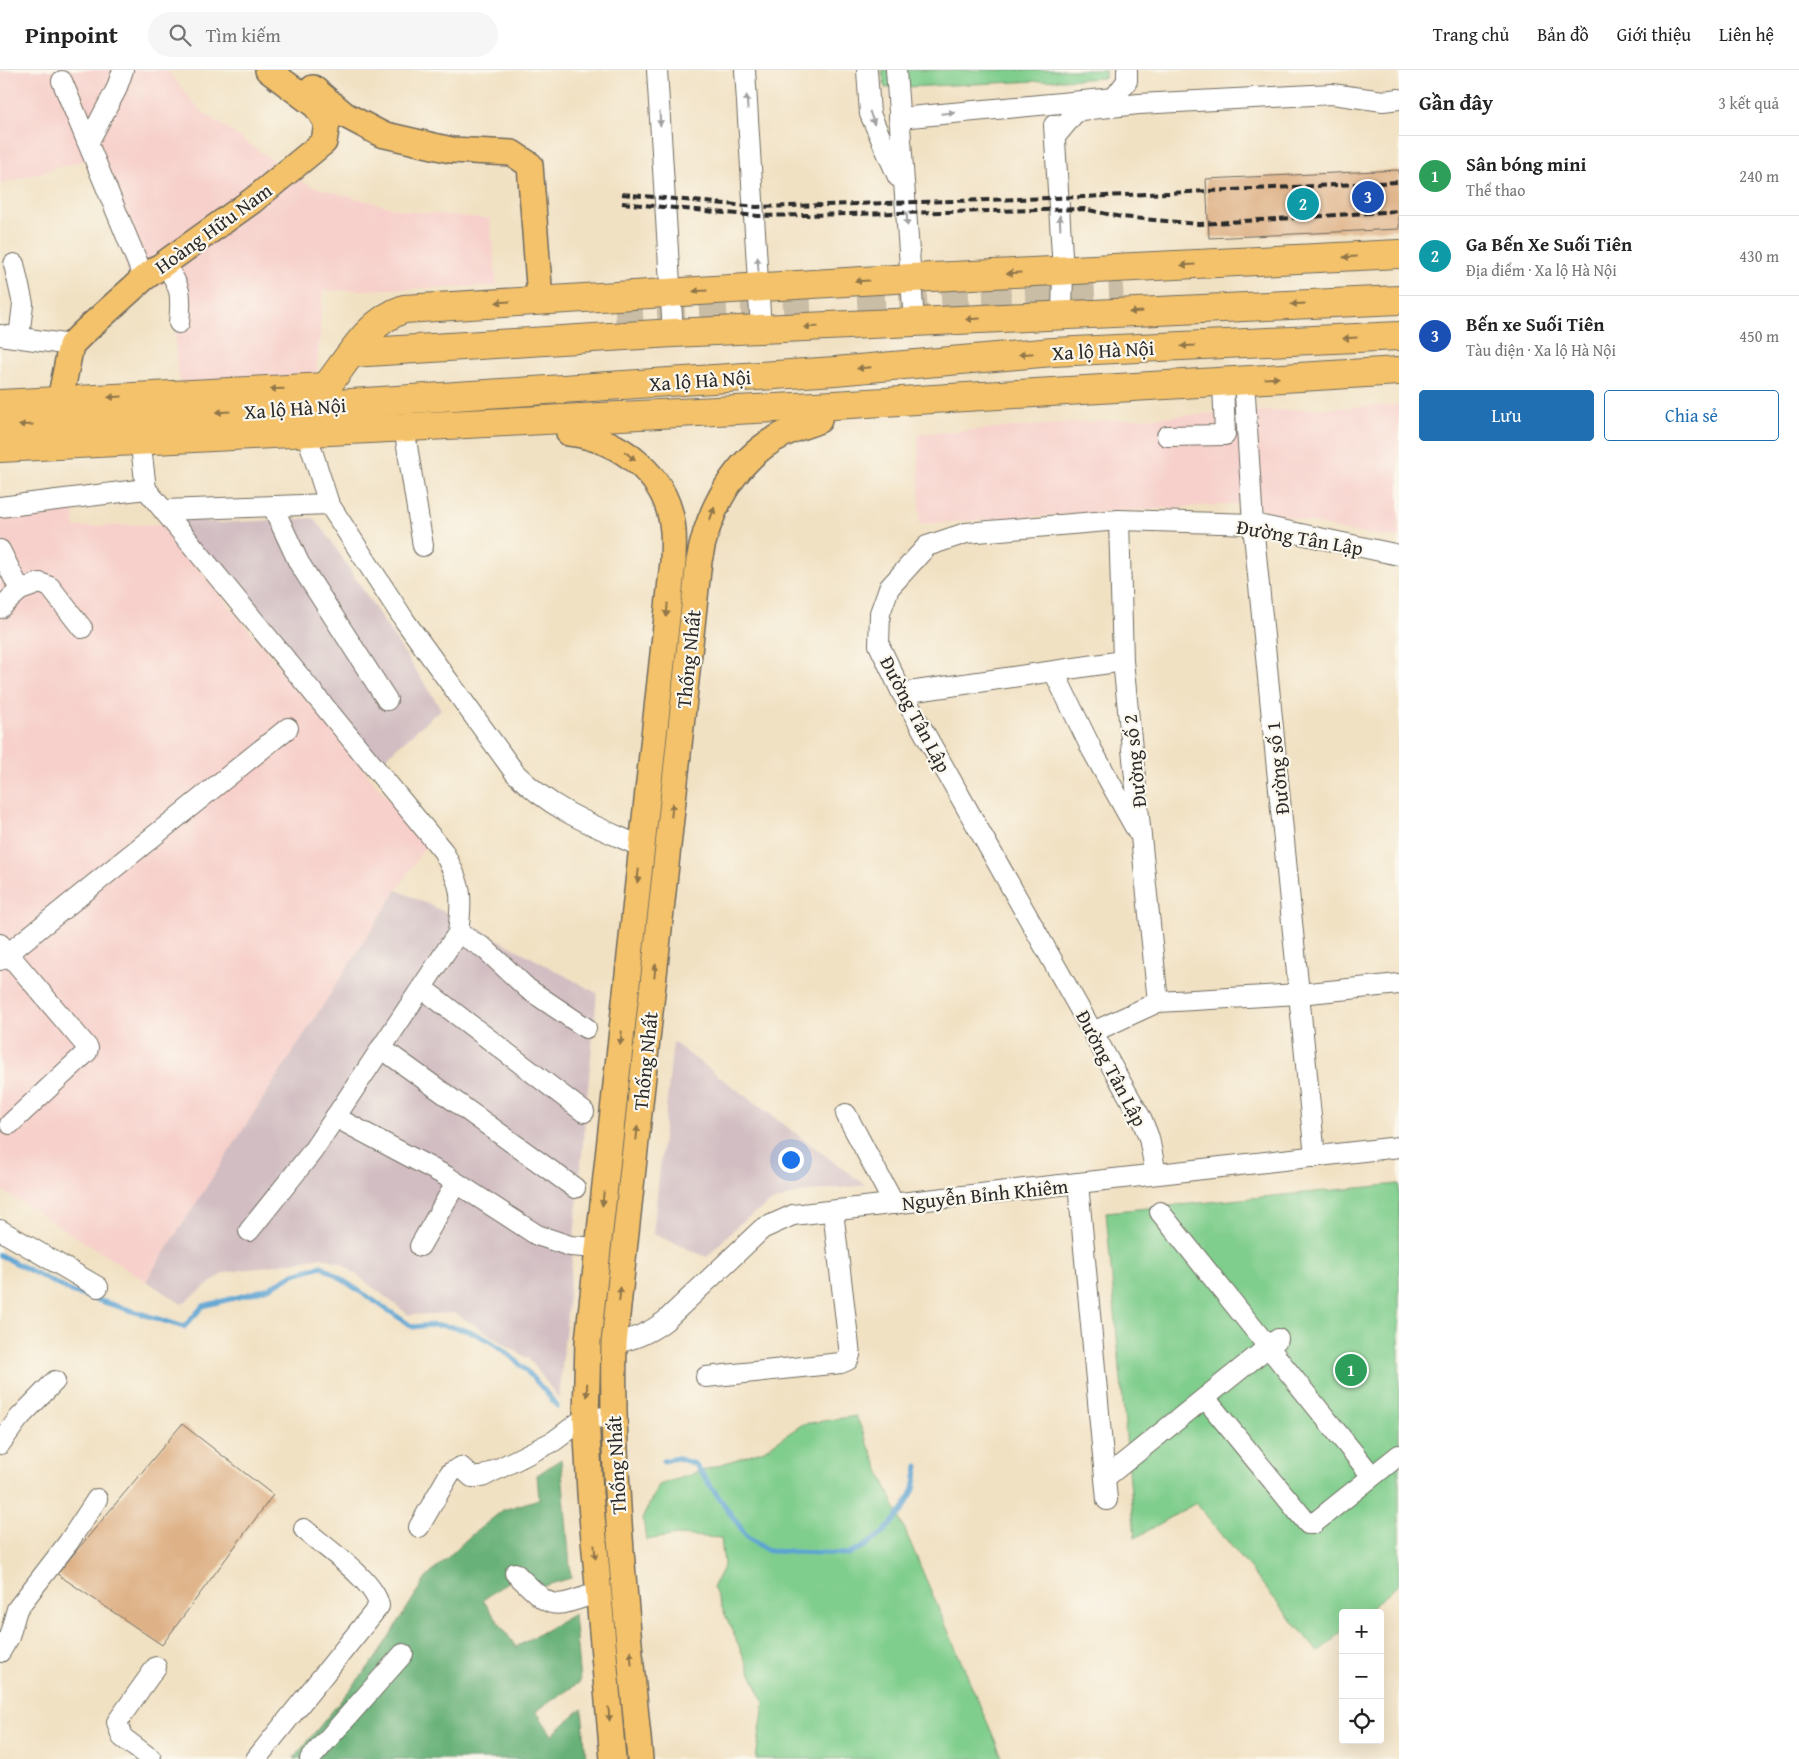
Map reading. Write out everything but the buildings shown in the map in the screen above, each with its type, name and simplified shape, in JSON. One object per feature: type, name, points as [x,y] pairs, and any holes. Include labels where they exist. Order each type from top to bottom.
[{"type":"highway","name":"Xa lộ Hà Nội","points":[[325,396],[352,353],[372,327],[387,315],[404,309],[540,299],[911,278],[1399,254]]},
{"type":"highway","points":[[1123,287],[1399,272]]},
{"type":"highway","points":[[816,302],[857,300]]},
{"type":"highway","name":"Xa lộ Hà Nội","points":[[352,353],[673,333],[1399,300]]},
{"type":"highway","points":[[372,327],[615,313]]},
{"type":"highway","name":"Xa lộ Hà Nội","points":[[0,426],[60,412],[325,396],[835,371],[1053,352],[1399,336]]},
{"type":"highway","name":"Xa lộ Hà Nội","points":[[0,463],[141,448],[1234,389],[1399,370]]},
{"type":"highway","name":"Xa lộ Hà Nội","points":[[1234,389],[1399,389]]},
{"type":"highway","name":"Xa lộ Hà Nội","points":[[405,434],[569,433],[704,418],[819,420],[996,403]]},
{"type":"highway","name":"Xa lộ Hà Nội","points":[[0,404],[60,412]]},
{"type":"highway","name":"Xa lộ Hà Nội","points":[[0,448],[141,448]]},
{"type":"main road","name":"Hoàng Hữu Nam","points":[[71,345],[144,278],[252,201],[324,142],[327,123],[316,106],[268,70]]},
{"type":"main road","points":[[289,70],[324,95],[345,115],[381,134],[451,150],[512,153],[530,165],[540,299]]},
{"type":"main road","points":[[60,412],[71,345]]},
{"type":"main road","name":"Thống Nhất","points":[[640,1759],[616,1491],[613,1418],[614,1343],[699,560],[702,541],[716,504],[738,471],[767,444],[783,434],[819,420]]},
{"type":"main road","name":"Thống Nhất","points":[[569,433],[585,435],[614,445],[627,453],[650,474],[658,487],[670,516],[673,531],[673,562],[588,1341],[586,1417],[590,1493],[613,1759]]},
{"type":"main road","points":[[673,562],[699,560]]},
{"type":"main road","points":[[588,1341],[614,1343]]},
{"type":"street","points":[[88,141],[116,90],[123,70]]},
{"type":"street","points":[[657,70],[673,333]]},
{"type":"street","points":[[745,70],[761,330]]},
{"type":"street","points":[[866,70],[870,114],[904,190]]},
{"type":"street","points":[[896,70],[914,322]]},
{"type":"street","points":[[1067,105],[1114,98],[1127,82],[1127,70]]},
{"type":"street","points":[[1138,70],[1139,104]]},
{"type":"street","points":[[62,82],[144,278]]},
{"type":"street","points":[[899,118],[1067,105],[1139,104],[1332,94],[1383,101],[1399,100]]},
{"type":"street","points":[[1062,315],[1063,271],[1055,137],[1067,105]]},
{"type":"street","points":[[1055,137],[1074,114],[1067,105]]},
{"type":"street","points":[[165,263],[180,286],[182,300],[179,323]]},
{"type":"street","points":[[14,264],[23,304],[9,336],[71,345]]},
{"type":"street","points":[[1167,436],[1225,435],[1234,389]]},
{"type":"street","name":"Đường số 1","points":[[1234,389],[1253,524],[1315,1156]]},
{"type":"street","points":[[405,434],[424,546]]},
{"type":"street","points":[[308,439],[329,504],[405,621],[515,773],[534,792],[561,811],[642,847]]},
{"type":"street","points":[[141,448],[146,488],[443,851],[458,880],[462,906],[458,933],[422,988],[312,1152],[249,1230]]},
{"type":"street","points":[[0,506],[146,488]]},
{"type":"street","points":[[164,510],[329,504]]},
{"type":"street","points":[[273,507],[299,563],[388,700]]},
{"type":"street","name":"Đường Tân Lập","points":[[1156,1174],[1149,1138],[1142,1120],[902,693],[879,645],[880,613],[889,588],[927,546],[966,533],[1119,520],[1253,524],[1399,555]]},
{"type":"street","name":"Đường số 2","points":[[1119,520],[1124,661],[1158,1002]]},
{"type":"street","points":[[0,550],[20,590]]},
{"type":"street","points":[[0,608],[20,590],[40,583],[50,587],[82,628]]},
{"type":"street","points":[[902,693],[1124,661]]},
{"type":"street","points":[[1054,672],[1092,750],[1142,839]]},
{"type":"street","points":[[10,1124],[87,1052],[88,1048],[3,952],[288,728]]},
{"type":"street","points":[[458,933],[484,948],[528,989],[586,1028]]},
{"type":"street","points":[[1093,1032],[1158,1002],[1299,994],[1399,984]]},
{"type":"street","points":[[422,988],[584,1112]]},
{"type":"street","points":[[381,1048],[575,1188]]},
{"type":"street","points":[[846,1114],[894,1204]]},
{"type":"street","points":[[336,1117],[456,1182],[537,1235],[570,1246],[598,1248]]},
{"type":"street","name":"Nguyễn Bỉnh Khiêm","points":[[614,1343],[628,1341],[649,1333],[665,1321],[762,1229],[793,1215],[1399,1147]]},
{"type":"street","points":[[420,1246],[456,1182]]},
{"type":"street","points":[[1078,1183],[1107,1500]]},
{"type":"street","points":[[706,1377],[840,1363],[848,1360],[850,1355],[833,1211]]},
{"type":"street","points":[[1160,1212],[1274,1343],[1387,1467],[1313,1524],[1308,1524],[1205,1398]]},
{"type":"street","points":[[0,1230],[98,1287]]},
{"type":"street","points":[[1105,1478],[1274,1343]]},
{"type":"street","points":[[0,1444],[19,1418],[55,1380]]},
{"type":"street","points":[[418,1527],[450,1473],[456,1468],[461,1467],[472,1477],[482,1477],[554,1440],[586,1417],[613,1418]]},
{"type":"street","points":[[0,1652],[9,1638],[17,1609],[68,1543],[98,1499]]},
{"type":"street","points":[[256,1759],[379,1606],[378,1599],[370,1585],[304,1529]]},
{"type":"street","points":[[515,1573],[546,1602],[556,1605],[599,1592]]},
{"type":"street","points":[[310,1759],[403,1654]]},
{"type":"street","points":[[151,1759],[122,1737],[117,1722],[156,1667]]},
{"type":"shaded area","points":[[5,70],[167,70],[200,110],[310,186],[405,211],[490,219],[497,286],[323,291],[316,381],[182,385],[177,370],[173,297],[166,283],[131,298],[122,242],[85,160],[0,184],[0,72]]},
{"type":"shaded area","points":[[1399,405],[1399,538],[1352,532],[1233,504],[920,524],[918,434],[1217,413]]},
{"type":"shaded area","points":[[73,503],[75,527],[162,524],[426,845],[146,1281],[0,1189],[0,512]]},
{"type":"shaded area","points":[[168,515],[217,523],[313,518],[324,530],[441,709],[377,765]]},
{"type":"shaded area","points":[[397,890],[464,921],[597,993],[559,1399],[530,1360],[455,1313],[409,1315],[341,1263],[322,1257],[224,1273],[182,1304],[146,1281]]},
{"type":"shaded area","points":[[673,1042],[865,1185],[798,1193],[770,1203],[741,1222],[707,1257],[653,1234]]},
{"type":"green space","points":[[882,70],[1105,70],[1105,78],[885,88]]},
{"type":"green space","points":[[1399,1184],[1399,1584],[1370,1609],[1339,1609],[1339,1634],[1318,1652],[1196,1503],[1135,1538],[1106,1212]]},
{"type":"green space","points":[[856,1416],[1003,1759],[756,1759],[764,1703],[713,1587],[724,1565],[721,1538],[677,1535],[646,1540],[643,1517],[659,1485],[764,1450],[803,1424]]},
{"type":"green space","points":[[561,1459],[571,1578],[537,1588],[525,1569],[483,1600],[516,1647],[574,1614],[580,1682],[536,1711],[552,1735],[582,1708],[586,1759],[293,1759],[375,1659],[426,1578],[468,1538],[503,1510],[539,1499],[537,1475]]},
{"type":"waterway","points":[[0,1255],[72,1292],[184,1327],[203,1306],[271,1287],[294,1274],[322,1266],[413,1327],[436,1325],[458,1328],[496,1345],[528,1372],[557,1406]]},
{"type":"waterway","points":[[663,1461],[677,1458],[695,1464],[748,1538],[769,1551],[848,1554],[865,1546],[883,1533],[903,1510],[914,1489],[918,1466]]},
{"type":"tunnel","points":[[857,300],[1123,287]]},
{"type":"tunnel","points":[[615,313],[816,302]]},
{"type":"railway","points":[[622,194],[757,207],[1084,197],[1399,182]]},
{"type":"railway","points":[[622,203],[758,216],[1084,209],[1121,217],[1199,224],[1399,211]]},
{"type":"place","name":"Bến xe Suối Tiên","points":[[1368,197]]},
{"type":"place","name":"Ga Bến Xe Suối Tiên","points":[[1303,204]]},
{"type":"place","name":"Sân bóng mini","points":[[1351,1370]]}]
